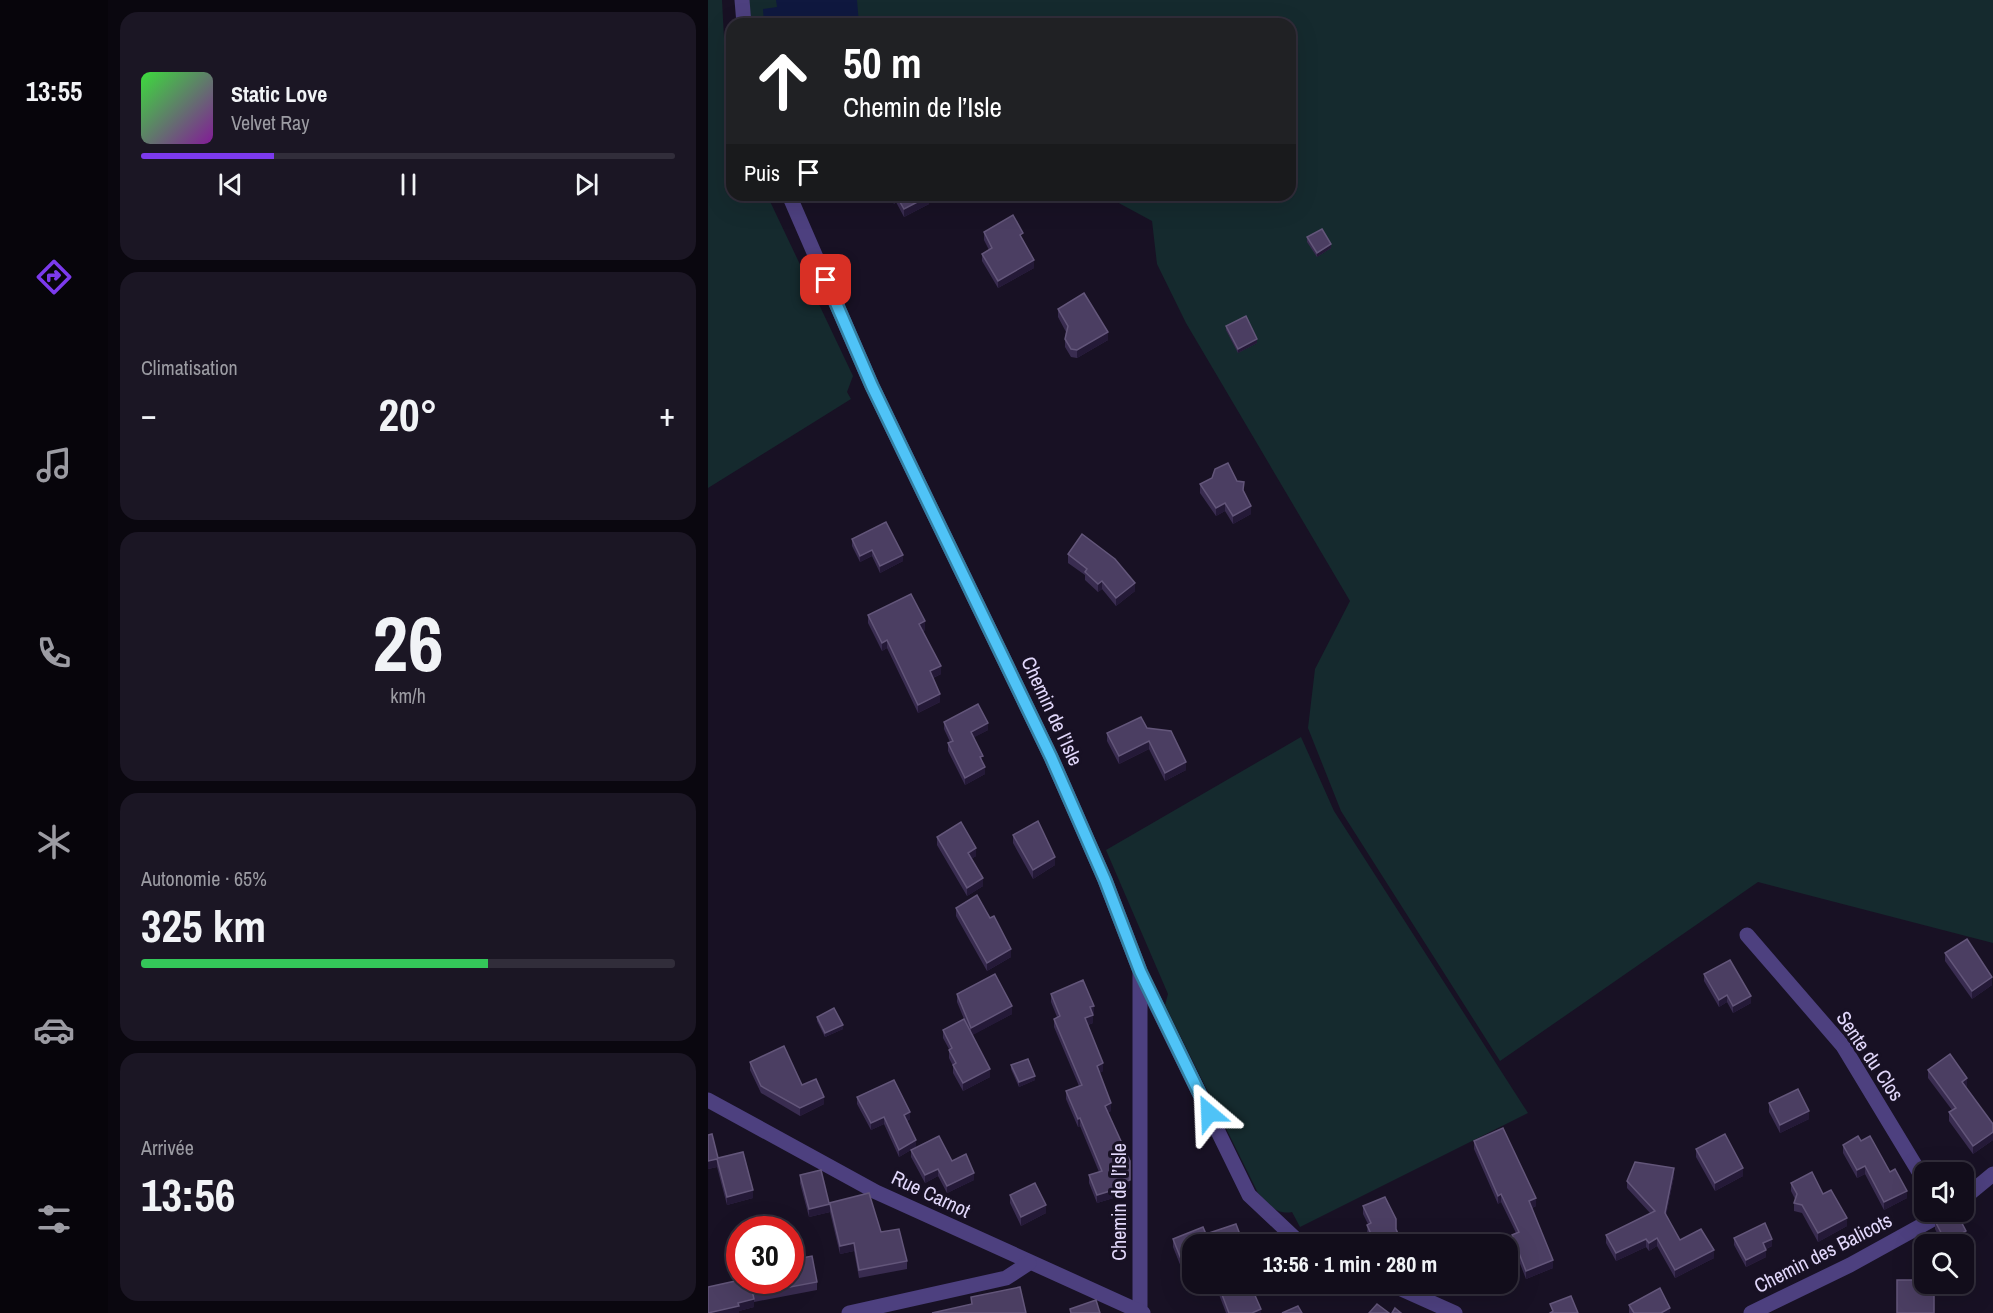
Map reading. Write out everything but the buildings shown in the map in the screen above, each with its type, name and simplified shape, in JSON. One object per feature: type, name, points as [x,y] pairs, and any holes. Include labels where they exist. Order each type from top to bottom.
[{"type":"street","points":[[742,0],[744,18]]},
{"type":"street","name":"Chemin de l’Isle","points":[[792,201],[872,386],[1051,757],[1105,880],[1140,971],[1141,1313]]},
{"type":"street","name":"Sente du Clos","points":[[1747,935],[1843,1046],[1914,1163]]},
{"type":"street","points":[[1140,971],[1249,1195],[1290,1234]]},
{"type":"street","name":"Rue Carnot","points":[[708,1100],[876,1192],[1141,1313]]},
{"type":"street","points":[[1974,1190],[1993,1174]]},
{"type":"street","name":"Chemin des Balicots","points":[[1751,1313],[1850,1265],[1927,1222]]},
{"type":"street","points":[[849,1313],[1006,1278],[1029,1263]]},
{"type":"street","points":[[1412,1294],[1455,1313]]},
{"type":"green space","points":[[708,0],[722,0],[726,61],[726,201],[770,201],[853,376],[847,392],[851,399],[708,488]]},
{"type":"green space","points":[[742,0],[1993,0],[1993,943],[1758,882],[1500,1061],[1341,811],[1308,728],[1315,669],[1350,601],[1186,323],[1157,264],[1152,221],[1115,201],[1296,201],[1296,18],[744,18]]},
{"type":"green space","points":[[1301,737],[1334,811],[1528,1113],[1300,1227],[1292,1212],[1277,1210],[1258,1193],[1165,1005],[1168,994],[1106,850]]},
{"type":"water","points":[[776,0],[857,0],[858,18],[764,18],[763,9],[777,7]]},
{"type":"route","points":[[826,280],[872,386],[1051,757],[1105,880],[1140,971],[1209,1113]]}]
